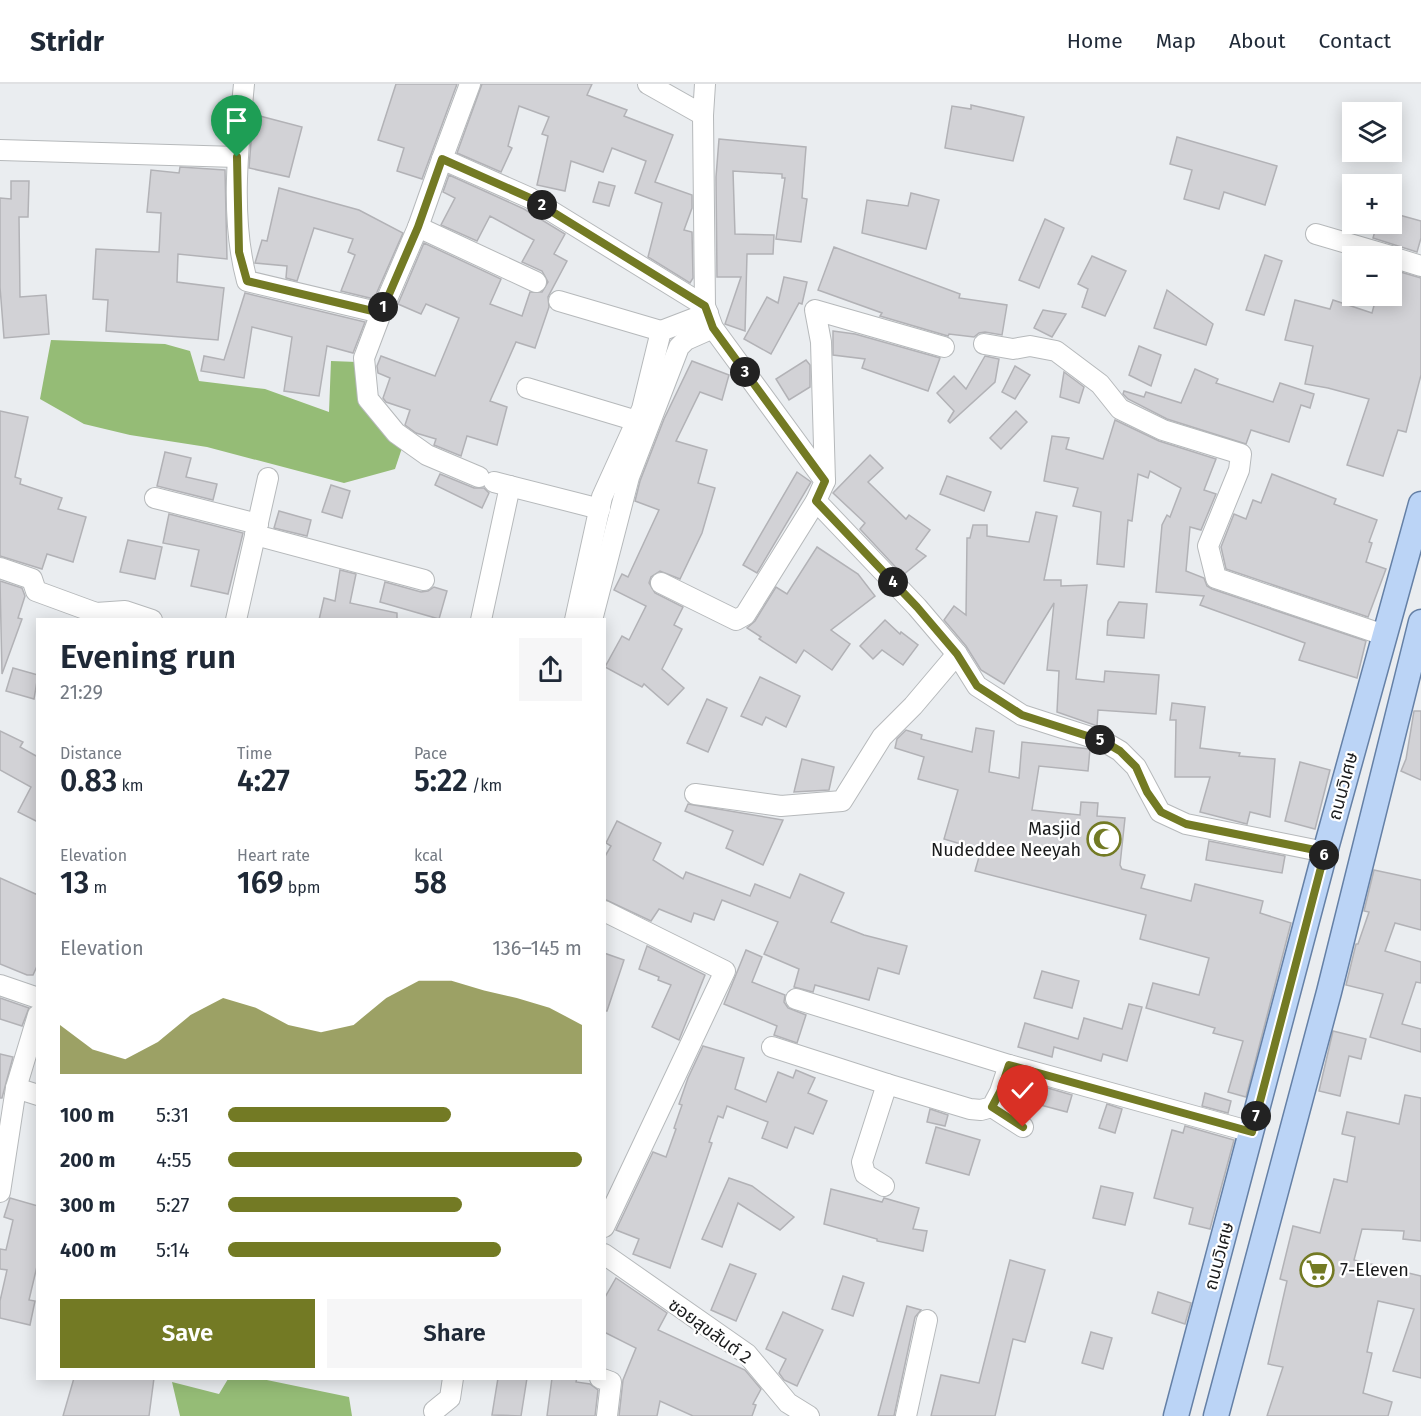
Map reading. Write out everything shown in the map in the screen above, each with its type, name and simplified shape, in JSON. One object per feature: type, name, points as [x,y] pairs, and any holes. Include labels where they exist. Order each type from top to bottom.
[{"type":"main road","name":"ถนนวิเศษ","points":[[1176,1416],[1325,852],[1421,504]]},
{"type":"main road","name":"ถนนวิเศษ","points":[[1216,1416],[1329,992],[1421,622]]},
{"type":"street","points":[[244,84],[237,157],[239,252],[247,281],[381,313]]},
{"type":"street","points":[[470,84],[418,227],[364,358],[368,399],[396,433],[427,455],[494,482],[600,509]]},
{"type":"street","points":[[648,84],[703,115]]},
{"type":"street","points":[[593,618],[629,477],[679,347],[709,316],[703,115],[705,84]]},
{"type":"street","points":[[0,150],[237,157]]},
{"type":"street","points":[[442,159],[530,198],[709,316],[825,481]]},
{"type":"street","points":[[418,227],[536,282]]},
{"type":"street","points":[[1316,234],[1355,246]]},
{"type":"street","points":[[1402,260],[1421,266]]},
{"type":"street","points":[[559,301],[661,331],[709,316]]},
{"type":"street","points":[[661,584],[735,620],[745,615],[816,501],[825,481],[821,342],[815,310],[944,347]]},
{"type":"street","points":[[575,618],[602,497],[642,409],[661,331]]},
{"type":"street","points":[[984,344],[1013,349],[1030,346],[1056,351],[1100,384],[1120,409],[1163,430],[1241,454],[1239,470],[1208,546],[1216,578],[1384,635]]},
{"type":"street","points":[[527,388],[637,421]]},
{"type":"street","points":[[236,618],[268,478]]},
{"type":"street","points":[[481,618],[494,482]]},
{"type":"street","points":[[155,498],[424,580]]},
{"type":"street","points":[[816,501],[917,607],[957,654],[977,686],[1015,711],[1103,741],[1120,751],[1136,767],[1147,792],[1161,812],[1186,824],[1325,852]]},
{"type":"street","points":[[0,568],[32,579],[36,591],[96,613],[125,611],[146,618]]},
{"type":"street","points":[[695,794],[781,806],[842,801],[882,737],[913,706],[957,654]]},
{"type":"street","points":[[606,912],[725,971],[606,1223]]},
{"type":"street","points":[[0,985],[36,997]]},
{"type":"street","points":[[796,999],[1009,1065],[1252,1132]]},
{"type":"street","points":[[0,1192],[16,1088],[36,1022]]},
{"type":"street","points":[[772,1047],[887,1084],[970,1109],[981,1110],[992,1107],[1009,1065]]},
{"type":"street","points":[[884,1186],[865,1174],[862,1162],[887,1084]]},
{"type":"street","points":[[16,1088],[36,1094]]},
{"type":"street","points":[[992,1107],[1023,1127]]},
{"type":"street","name":"ซอยสุขสันต์ 2","points":[[606,1255],[747,1354],[788,1403],[809,1416]]},
{"type":"street","points":[[906,1416],[927,1320]]},
{"type":"street","points":[[434,1411],[450,1398],[453,1380]]},
{"type":"street","points":[[606,1380],[612,1382],[607,1416]]},
{"type":"green space","points":[[51,340],[165,344],[190,351],[199,381],[265,389],[329,412],[331,361],[357,362],[402,448],[395,469],[344,483],[207,447],[130,435],[84,424],[40,399]]},
{"type":"green space","points":[[227,1380],[267,1380],[349,1397],[352,1416],[180,1416],[172,1382],[219,1394]]},
{"type":"building","points":[[396,84],[457,84],[422,179],[397,171],[404,148],[378,140]]},
{"type":"building","points":[[482,84],[592,84],[587,95],[627,110],[624,116],[673,135],[655,182],[692,195],[692,208],[684,230],[692,232],[693,278],[690,283],[648,257],[662,203],[635,193],[646,161],[612,148],[603,172],[571,161],[565,191],[537,185],[548,136],[542,134],[549,117],[519,106],[508,146],[512,148],[501,172],[457,153]]},
{"type":"building","points":[[971,105],[1024,117],[1013,161],[945,148],[952,106],[971,109]]},
{"type":"building","points":[[256,115],[302,127],[289,177],[249,168],[252,129]]},
{"type":"building","points":[[1177,137],[1277,166],[1265,205],[1224,192],[1219,209],[1184,199],[1192,170],[1170,164]]},
{"type":"building","points":[[719,139],[806,147],[802,198],[807,199],[801,242],[776,239],[785,178],[782,178],[782,174],[733,171],[735,234],[774,235],[773,254],[747,254],[745,331],[725,324],[741,277],[717,277],[716,177]]},
{"type":"building","points":[[180,167],[225,170],[227,259],[178,254],[177,282],[224,288],[218,340],[106,331],[108,300],[93,299],[96,249],[159,252],[161,213],[147,212],[151,170],[179,173]]},
{"type":"building","points":[[449,175],[524,209],[565,234],[554,254],[567,261],[548,297],[549,307],[535,348],[516,342],[490,401],[507,407],[497,445],[467,436],[461,456],[434,445],[436,439],[416,433],[405,425],[410,410],[386,402],[383,398],[390,378],[378,373],[377,366],[381,356],[435,376],[459,318],[426,304],[421,314],[398,304],[424,243],[501,279],[490,304],[522,316],[530,292],[542,292],[548,282],[542,271],[522,262],[534,240],[490,216],[477,241],[441,225],[455,198],[443,192]]},
{"type":"building","points":[[11,181],[29,181],[28,217],[19,217],[20,297],[46,295],[49,334],[4,338],[0,287],[0,198],[11,199]]},
{"type":"building","points":[[599,182],[615,186],[609,206],[593,202]]},
{"type":"building","points":[[279,188],[359,210],[403,233],[374,299],[341,291],[355,255],[348,252],[353,239],[314,228],[297,281],[286,278],[287,266],[255,263],[262,240],[267,241]]},
{"type":"building","points":[[911,193],[939,200],[926,249],[862,233],[867,200],[908,206]]},
{"type":"building","points":[[1402,216],[1421,221],[1421,238],[1417,252],[1373,238],[1374,234],[1402,234]]},
{"type":"building","points":[[1045,219],[1064,228],[1039,288],[1019,280]]},
{"type":"building","points":[[834,247],[960,294],[959,298],[1007,305],[1002,335],[985,332],[974,337],[949,334],[948,336],[880,316],[882,313],[818,290]]},
{"type":"building","points":[[1265,255],[1282,261],[1264,315],[1246,310]]},
{"type":"building","points":[[1092,256],[1126,271],[1105,316],[1082,307],[1088,289],[1078,284]]},
{"type":"building","points":[[1402,272],[1421,278],[1421,375],[1406,432],[1398,430],[1383,476],[1347,465],[1369,399],[1305,384],[1313,346],[1285,340],[1295,300],[1330,309],[1333,300],[1342,303],[1342,306],[1351,306],[1372,313],[1374,306],[1402,306]]},
{"type":"building","points":[[784,277],[807,282],[802,304],[799,303],[771,354],[744,339],[767,297],[778,303]]},
{"type":"building","points":[[1167,290],[1213,324],[1206,345],[1154,328]]},
{"type":"building","points":[[245,293],[365,322],[353,353],[327,346],[319,396],[284,391],[292,337],[252,327],[244,378],[201,371],[204,356],[224,360]]},
{"type":"building","points":[[1043,310],[1066,314],[1052,337],[1034,328]]},
{"type":"building","points":[[833,331],[855,334],[940,358],[928,391],[862,368],[865,359],[833,355]]},
{"type":"building","points":[[1139,346],[1161,355],[1151,386],[1129,375]]},
{"type":"building","points":[[985,356],[999,359],[995,382],[950,423],[948,421],[954,411],[937,393],[954,376],[966,389]]},
{"type":"building","points":[[806,360],[810,365],[810,387],[789,400],[776,379]]},
{"type":"building","points":[[692,361],[729,375],[722,400],[700,392],[676,441],[707,450],[698,483],[715,488],[702,533],[680,579],[660,571],[651,577],[649,583],[655,593],[683,607],[674,625],[682,629],[662,669],[684,688],[668,705],[644,684],[642,687],[606,668],[622,636],[629,640],[646,606],[614,590],[622,574],[628,577],[659,510],[635,501],[640,481],[664,419]]},
{"type":"building","points":[[1015,366],[1030,375],[1015,399],[1002,392]]},
{"type":"building","points":[[1195,369],[1218,379],[1216,383],[1273,402],[1280,383],[1314,394],[1310,408],[1301,405],[1289,442],[1251,430],[1246,444],[1167,419],[1128,399],[1123,394],[1124,391],[1144,397],[1146,392],[1181,403]]},
{"type":"building","points":[[1064,372],[1084,387],[1079,403],[1060,397]]},
{"type":"building","points":[[0,411],[28,417],[15,477],[21,479],[20,484],[62,498],[58,509],[86,517],[73,562],[47,554],[42,569],[0,556]]},
{"type":"building","points":[[1016,411],[1027,422],[1001,449],[990,438]]},
{"type":"building","points":[[1115,420],[1159,441],[1216,459],[1204,490],[1216,494],[1201,530],[1190,527],[1186,571],[1204,578],[1207,586],[1212,589],[1366,641],[1357,678],[1299,660],[1305,643],[1200,605],[1204,596],[1156,592],[1162,525],[1167,515],[1170,517],[1181,488],[1150,471],[1148,478],[1138,474],[1132,521],[1128,520],[1124,567],[1097,564],[1101,512],[1073,506],[1078,488],[1044,481],[1052,436],[1069,438],[1066,449],[1103,459]]},
{"type":"building","points":[[165,452],[191,458],[186,477],[217,484],[213,500],[157,486]]},
{"type":"building","points":[[870,455],[883,468],[868,482],[906,519],[909,515],[930,530],[916,549],[926,556],[903,575],[860,529],[865,523],[833,493]]},
{"type":"building","points":[[797,472],[811,482],[757,573],[743,565]]},
{"type":"building","points":[[440,474],[474,488],[484,488],[489,493],[482,508],[435,485]]},
{"type":"building","points":[[1272,474],[1336,499],[1334,504],[1377,520],[1369,542],[1372,543],[1366,562],[1386,569],[1368,617],[1226,569],[1221,547],[1234,514],[1246,519],[1253,500],[1261,503]]},
{"type":"building","points":[[947,476],[991,492],[984,511],[940,494]]},
{"type":"building","points":[[331,485],[350,491],[342,518],[322,512]]},
{"type":"building","points":[[279,511],[311,520],[307,536],[274,528]]},
{"type":"building","points":[[1036,512],[1057,516],[1044,580],[1061,580],[1061,586],[1087,585],[1076,679],[1104,682],[1105,671],[1159,675],[1156,714],[1098,710],[1097,726],[1057,712],[1059,671],[1047,670],[1054,603],[1004,684],[981,670],[966,646],[944,620],[954,606],[966,615],[967,538],[970,538],[973,525],[987,525],[987,536],[1029,542]]},
{"type":"building","points":[[169,514],[243,533],[228,594],[191,586],[199,550],[163,543]]},
{"type":"building","points":[[128,540],[162,547],[155,579],[120,572]]},
{"type":"building","points":[[817,547],[858,574],[875,596],[831,630],[850,644],[832,670],[804,650],[796,663],[759,639],[761,637],[747,628],[755,621],[776,587],[787,594]]},
{"type":"building","points":[[340,570],[356,574],[350,603],[397,613],[397,618],[319,618],[324,598],[335,601]]},
{"type":"building","points":[[0,581],[22,588],[25,596],[18,618],[22,619],[2,674]]},
{"type":"building","points":[[385,582],[421,592],[434,587],[447,591],[439,618],[380,602]]},
{"type":"building","points":[[1119,602],[1147,604],[1144,638],[1107,635],[1108,621]]},
{"type":"building","points":[[885,620],[900,634],[901,632],[918,645],[903,665],[882,650],[873,659],[860,646]]},
{"type":"building","points":[[13,668],[36,674],[34,699],[6,691]]},
{"type":"building","points":[[760,677],[800,696],[786,727],[766,717],[762,725],[741,716]]},
{"type":"building","points":[[707,699],[727,708],[708,752],[687,743]]},
{"type":"building","points":[[1172,703],[1205,707],[1200,748],[1240,753],[1239,756],[1275,759],[1270,817],[1250,812],[1247,824],[1200,812],[1210,777],[1175,777],[1176,720],[1170,720]]},
{"type":"building","points":[[1414,711],[1421,711],[1421,780],[1401,771],[1406,759]]},
{"type":"building","points":[[976,728],[994,731],[989,772],[1019,778],[1022,742],[1090,749],[1088,771],[1039,766],[1032,810],[1080,815],[1081,802],[1098,803],[1097,816],[1125,818],[1120,865],[1122,869],[1145,875],[1141,888],[1191,901],[1195,884],[1263,901],[1260,913],[1291,923],[1246,1097],[1228,1092],[1243,1041],[1213,1033],[1215,1028],[1146,1008],[1153,983],[1199,995],[1209,958],[1140,939],[1146,915],[975,871],[981,850],[944,839],[958,790],[918,779],[924,757],[895,748],[897,739],[906,730],[922,735],[921,739],[972,752]]},
{"type":"building","points":[[0,731],[23,742],[20,747],[36,756],[36,821],[18,812],[31,787],[0,770]]},
{"type":"building","points":[[802,759],[834,767],[829,790],[794,792]]},
{"type":"building","points":[[1300,762],[1330,770],[1315,829],[1285,821]]},
{"type":"building","points":[[688,804],[783,820],[763,865],[726,848],[733,831],[685,811]]},
{"type":"building","points":[[617,821],[661,843],[653,860],[683,879],[686,872],[750,896],[755,884],[790,898],[800,874],[844,893],[831,922],[864,935],[907,946],[899,974],[878,968],[869,1000],[815,985],[813,992],[794,987],[799,969],[764,954],[778,922],[722,900],[714,920],[694,913],[691,922],[659,909],[651,921],[606,900],[606,855],[611,846],[606,843]]},
{"type":"building","points":[[1209,841],[1285,856],[1282,873],[1206,860]]},
{"type":"building","points":[[1374,870],[1421,880],[1421,930],[1395,923],[1385,951],[1421,962],[1421,983],[1416,982],[1402,1024],[1421,1029],[1421,1052],[1370,1037],[1383,994],[1346,985],[1356,944],[1358,944],[1369,912],[1364,911]]},
{"type":"building","points":[[0,878],[36,894],[36,968],[33,975],[27,975],[0,964]]},
{"type":"building","points":[[647,946],[705,975],[679,1040],[652,1027],[671,985],[639,969]]},
{"type":"building","points":[[746,950],[762,957],[752,982],[785,995],[784,1002],[788,1008],[806,1015],[797,1043],[774,1035],[777,1026],[724,1004]]},
{"type":"building","points":[[606,954],[624,960],[606,1011]]},
{"type":"building","points":[[1042,971],[1079,981],[1072,1008],[1034,998]]},
{"type":"building","points":[[0,998],[29,1008],[22,1026],[0,1019]]},
{"type":"building","points":[[1129,1004],[1142,1007],[1127,1061],[1103,1054],[1101,1061],[1054,1047],[1052,1057],[1018,1047],[1025,1023],[1078,1039],[1084,1018],[1122,1029]]},
{"type":"building","points":[[1333,1031],[1366,1039],[1361,1059],[1349,1056],[1340,1096],[1319,1091]]},
{"type":"building","points":[[703,1046],[744,1058],[735,1089],[766,1102],[778,1072],[793,1078],[796,1070],[815,1078],[808,1093],[827,1101],[813,1134],[795,1127],[787,1148],[762,1138],[768,1122],[727,1106],[723,1118],[718,1116],[709,1142],[712,1143],[670,1268],[633,1254],[639,1239],[616,1230],[653,1152],[666,1157],[682,1105],[679,1104]]},
{"type":"building","points":[[0,1054],[13,1057],[2,1098],[0,1098]]},
{"type":"building","points":[[1034,1084],[1072,1095],[1067,1112],[1029,1102]]},
{"type":"building","points":[[1205,1093],[1231,1101],[1228,1113],[1202,1106]]},
{"type":"building","points":[[1405,1095],[1421,1098],[1421,1241],[1403,1239],[1404,1231],[1362,1229],[1354,1260],[1421,1276],[1421,1378],[1393,1371],[1414,1309],[1378,1301],[1367,1352],[1372,1353],[1363,1393],[1392,1402],[1388,1416],[1267,1416],[1283,1367],[1268,1364],[1287,1281],[1280,1279],[1293,1226],[1320,1233],[1334,1179],[1347,1182],[1355,1137],[1342,1134],[1347,1112],[1399,1124]]},
{"type":"building","points":[[1107,1104],[1122,1109],[1115,1133],[1099,1128]]},
{"type":"building","points":[[930,1109],[948,1115],[945,1126],[927,1122]]},
{"type":"building","points":[[1185,1126],[1234,1140],[1210,1229],[1189,1224],[1193,1208],[1154,1198],[1172,1130],[1183,1133]]},
{"type":"building","points":[[936,1127],[980,1140],[969,1175],[926,1163]]},
{"type":"building","points":[[729,1178],[752,1186],[794,1217],[780,1230],[738,1203],[722,1247],[702,1239]]},
{"type":"building","points":[[1101,1186],[1133,1193],[1125,1225],[1093,1218]]},
{"type":"building","points":[[831,1189],[882,1202],[884,1198],[919,1208],[913,1229],[927,1231],[923,1251],[877,1241],[877,1239],[824,1224]]},
{"type":"building","points":[[10,1198],[36,1205],[36,1270],[29,1300],[35,1301],[30,1325],[0,1318],[0,1301],[7,1270],[0,1269],[0,1249],[6,1250],[13,1220],[4,1217]]},
{"type":"building","points":[[1010,1260],[1045,1270],[1025,1342],[1013,1339],[995,1416],[931,1416],[941,1375],[979,1383]]},
{"type":"building","points":[[730,1264],[756,1274],[736,1321],[711,1310]]},
{"type":"building","points":[[843,1276],[864,1283],[853,1316],[832,1309]]},
{"type":"building","points":[[616,1278],[667,1313],[658,1330],[745,1370],[761,1389],[753,1404],[756,1405],[752,1416],[693,1416],[660,1401],[657,1416],[619,1416],[623,1380],[636,1348],[606,1333],[606,1296]]},
{"type":"building","points":[[1158,1292],[1191,1303],[1185,1324],[1152,1313]]},
{"type":"building","points":[[907,1306],[921,1310],[915,1317],[894,1416],[878,1416]]},
{"type":"building","points":[[783,1312],[823,1330],[797,1386],[784,1380],[779,1373],[786,1359],[766,1349]]},
{"type":"building","points":[[1091,1332],[1112,1338],[1103,1369],[1082,1363]]},
{"type":"building","points":[[73,1380],[154,1380],[149,1416],[63,1416]]},
{"type":"building","points":[[498,1380],[527,1380],[521,1416],[492,1415]]},
{"type":"building","points":[[552,1380],[576,1380],[576,1382],[590,1384],[598,1390],[595,1416],[547,1416]]},
{"type":"place","name":"Masjid Nudeddee Neeyah","points":[[1104,839]]},
{"type":"place","name":"7-Eleven","points":[[1317,1270]]},
{"type":"route","points":[[237,157],[239,252],[247,281],[381,313],[418,227],[442,159],[530,198],[592,234],[705,306],[713,328],[825,481],[816,501],[917,607],[957,654],[977,686],[1022,715],[1103,741],[1120,751],[1136,767],[1147,792],[1161,812],[1186,824],[1325,852],[1252,1132],[1009,1065],[992,1107],[1023,1127]]}]
